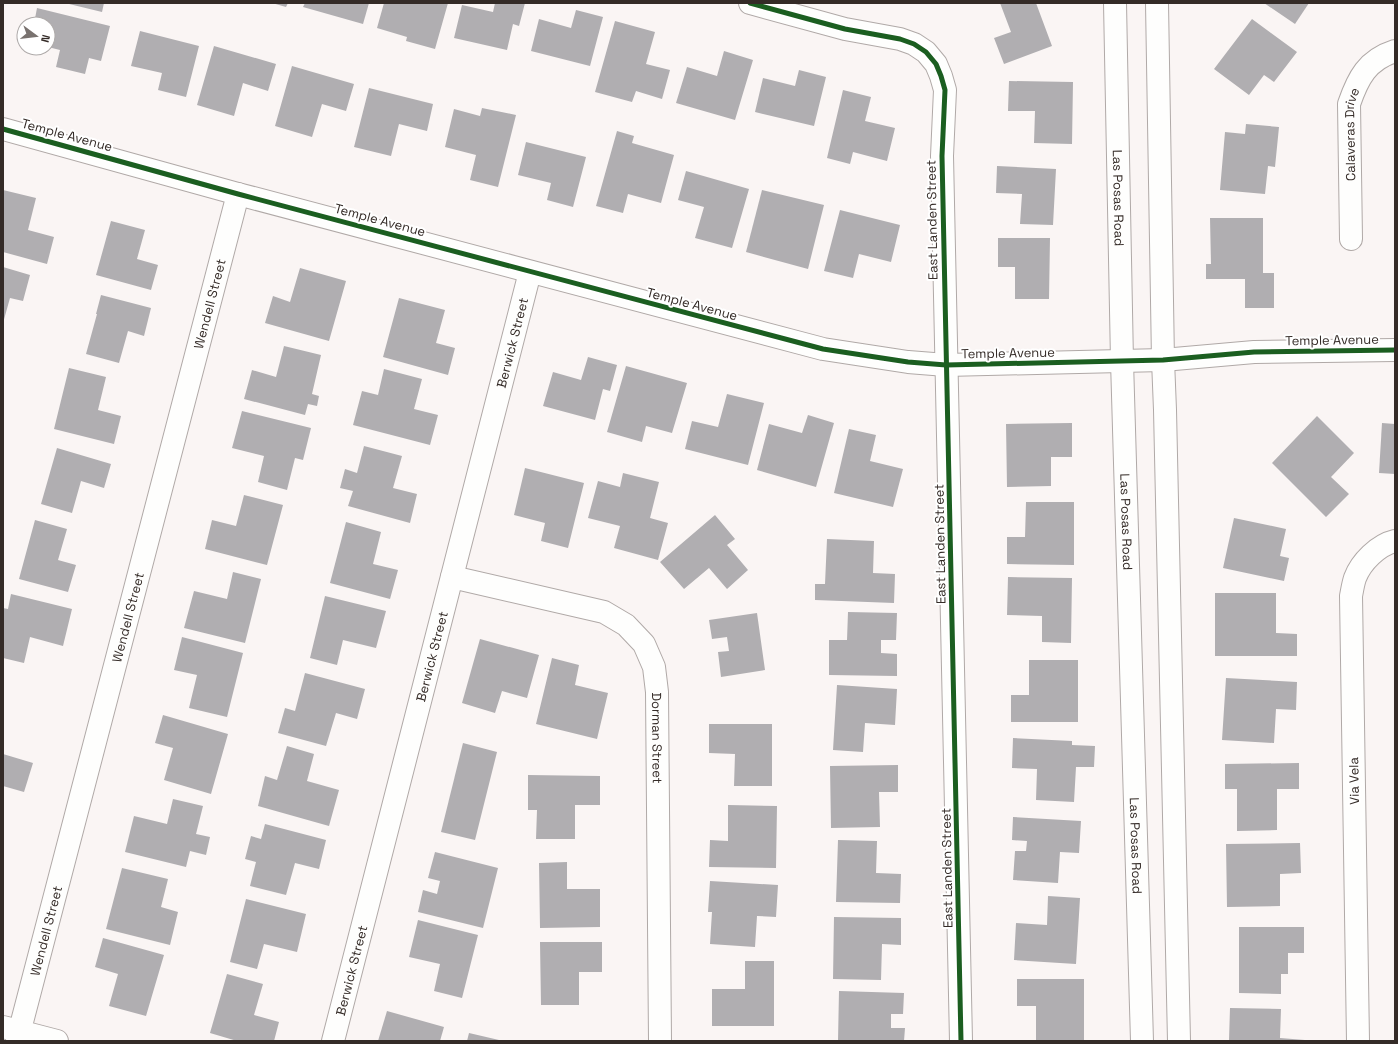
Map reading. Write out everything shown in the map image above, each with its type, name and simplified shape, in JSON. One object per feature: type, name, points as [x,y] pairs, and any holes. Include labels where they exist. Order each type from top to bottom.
[{"type":"street","name":"East Landen Street","points":[[750,3],[845,29],[900,39],[914,44],[926,52],[936,64],[941,76],[944,90],[942,156],[961,1041]]},
{"type":"street","name":"Las Posas Road","points":[[1115,3],[1122,361],[1142,1041]]},
{"type":"street","points":[[1157,3],[1163,360],[1179,1041]]},
{"type":"street","name":"Calaveras Drive","points":[[1350,239],[1349,104],[1356,84],[1368,66],[1386,54],[1395,51]]},
{"type":"street","name":"Temple Avenue","points":[[3,129],[238,194],[823,349],[908,362],[946,365],[1163,360],[1254,352],[1395,350]]},
{"type":"street","name":"Wendell Street","points":[[13,1033],[238,194]]},
{"type":"street","name":"Berwick Street","points":[[333,1041],[530,272]]},
{"type":"street","name":"Via Vela","points":[[1358,1041],[1351,596],[1355,578],[1361,566],[1374,552],[1390,542],[1395,541]]},
{"type":"street","name":"Dorman Street","points":[[452,577],[604,612],[626,625],[644,644],[654,667],[657,692],[660,1041]]},
{"type":"street","points":[[13,1033],[56,1041]]},
{"type":"building","points":[[65,3],[104,3],[102,12]]},
{"type":"building","points":[[272,3],[288,3],[286,7]]},
{"type":"building","points":[[305,3],[369,3],[363,24],[303,7]]},
{"type":"building","points":[[384,3],[448,3],[435,49],[406,41],[407,37],[377,28]]},
{"type":"building","points":[[495,3],[525,3],[519,26],[513,24],[507,50],[454,38],[462,5],[493,12]]},
{"type":"building","points":[[1000,3],[1036,3],[1052,46],[1004,64],[994,38],[1011,32]]},
{"type":"building","points":[[1264,3],[1309,3],[1295,24]]},
{"type":"building","points":[[37,8],[110,26],[101,61],[89,58],[85,74],[56,67],[60,50],[56,49],[56,16],[36,16]]},
{"type":"building","points":[[576,10],[603,17],[590,66],[531,51],[539,19],[571,28]]},
{"type":"building","points":[[1252,19],[1297,52],[1274,82],[1264,75],[1249,95],[1214,69]]},
{"type":"building","points":[[615,21],[655,32],[646,64],[670,70],[662,99],[636,91],[632,102],[595,92]]},
{"type":"building","points":[[140,31],[199,46],[186,97],[158,90],[162,73],[131,66]]},
{"type":"building","points":[[214,46],[276,64],[268,91],[243,83],[234,116],[197,105]]},
{"type":"building","points":[[724,51],[753,60],[735,120],[676,103],[687,67],[717,76]]},
{"type":"building","points":[[292,66],[354,84],[346,111],[322,104],[312,137],[275,126]]},
{"type":"building","points":[[799,70],[826,77],[814,126],[755,112],[763,78],[795,86]]},
{"type":"building","points":[[1009,81],[1073,82],[1072,144],[1034,143],[1035,111],[1008,111]]},
{"type":"building","points":[[369,88],[433,104],[427,131],[399,124],[391,156],[354,147]]},
{"type":"building","points":[[843,90],[871,97],[865,121],[895,128],[887,161],[853,152],[850,164],[827,158]]},
{"type":"building","points":[[482,108],[516,115],[498,187],[470,180],[476,155],[445,147],[454,109],[480,116]]},
{"type":"building","points":[[1246,124],[1279,127],[1275,167],[1268,166],[1265,194],[1220,190],[1225,132],[1245,134]]},
{"type":"building","points":[[617,131],[634,136],[632,143],[674,155],[661,203],[628,194],[623,213],[596,206]]},
{"type":"building","points":[[526,142],[586,157],[573,207],[547,200],[551,183],[518,175]]},
{"type":"building","points":[[997,166],[1056,169],[1053,225],[1020,224],[1022,194],[996,193]]},
{"type":"building","points":[[686,171],[749,189],[732,248],[695,238],[704,207],[678,200]]},
{"type":"building","points":[[3,190],[36,198],[28,230],[54,237],[47,264],[3,252]]},
{"type":"building","points":[[762,190],[824,205],[808,269],[746,252]]},
{"type":"building","points":[[840,210],[900,225],[891,262],[859,254],[853,278],[824,271]]},
{"type":"building","points":[[1210,218],[1263,218],[1263,273],[1274,273],[1274,308],[1245,308],[1245,279],[1206,279],[1206,264],[1211,264]]},
{"type":"building","points":[[111,221],[145,230],[137,259],[158,265],[151,290],[96,275]]},
{"type":"building","points":[[998,238],[1050,238],[1049,299],[1015,299],[1015,267],[998,267]]},
{"type":"building","points":[[3,267],[30,275],[23,301],[10,298],[3,323]]},
{"type":"building","points":[[300,268],[346,281],[329,341],[265,323],[273,296],[290,302]]},
{"type":"building","points":[[101,295],[151,308],[144,336],[128,331],[119,363],[86,354]]},
{"type":"building","points":[[399,298],[445,310],[436,343],[455,348],[448,375],[383,357]]},
{"type":"building","points":[[284,346],[321,355],[312,394],[319,396],[317,406],[308,404],[305,415],[244,399],[252,370],[276,377]]},
{"type":"building","points":[[588,357],[617,365],[610,391],[603,389],[595,420],[543,406],[553,372],[581,380]]},
{"type":"building","points":[[626,366],[687,383],[672,433],[646,426],[642,442],[607,432]]},
{"type":"building","points":[[69,368],[106,377],[98,410],[121,416],[114,444],[54,429]]},
{"type":"building","points":[[384,369],[422,379],[414,409],[438,415],[430,445],[353,425],[362,391],[378,395]]},
{"type":"building","points":[[727,394],[764,403],[748,465],[685,449],[692,421],[718,427]]},
{"type":"building","points":[[242,411],[311,428],[303,460],[295,458],[287,490],[258,482],[264,456],[232,448]]},
{"type":"building","points":[[808,415],[834,423],[816,487],[757,470],[769,424],[802,433]]},
{"type":"building","points":[[1317,416],[1354,453],[1331,477],[1349,494],[1326,517],[1272,463]]},
{"type":"building","points":[[1072,423],[1072,457],[1051,457],[1051,486],[1007,487],[1006,424]]},
{"type":"building","points":[[1382,423],[1395,424],[1395,474],[1379,473]]},
{"type":"building","points":[[849,429],[876,435],[870,461],[903,469],[893,507],[834,493]]},
{"type":"building","points":[[364,446],[402,456],[393,488],[417,494],[410,523],[348,506],[353,491],[340,488],[345,469],[357,473]]},
{"type":"building","points":[[57,448],[111,464],[104,488],[81,481],[72,513],[41,504]]},
{"type":"building","points":[[525,468],[584,483],[568,548],[541,541],[545,523],[514,515]]},
{"type":"building","points":[[623,473],[659,482],[650,518],[668,523],[658,560],[614,548],[620,526],[588,518],[598,481],[620,487]]},
{"type":"building","points":[[244,495],[283,505],[267,565],[205,549],[212,520],[236,526]]},
{"type":"building","points":[[1026,502],[1074,502],[1074,565],[1007,564],[1007,537],[1025,537]]},
{"type":"building","points":[[715,515],[735,539],[727,545],[748,570],[727,589],[709,568],[684,589],[660,562]]},
{"type":"building","points":[[1234,518],[1286,529],[1280,556],[1289,558],[1284,581],[1223,568]]},
{"type":"building","points":[[35,520],[67,529],[58,560],[76,565],[68,592],[19,579]]},
{"type":"building","points":[[346,522],[381,532],[373,564],[398,570],[390,599],[330,583]]},
{"type":"building","points":[[827,539],[874,541],[873,573],[895,574],[894,603],[815,600],[815,584],[825,584]]},
{"type":"building","points":[[233,572],[261,579],[245,643],[184,628],[194,591],[227,599]]},
{"type":"building","points":[[1008,577],[1072,578],[1071,643],[1042,642],[1042,616],[1007,615]]},
{"type":"building","points":[[1215,593],[1276,593],[1276,633],[1297,634],[1297,656],[1215,656]]},
{"type":"building","points":[[11,594],[72,609],[63,646],[30,637],[24,663],[3,658],[3,608],[8,609]]},
{"type":"building","points":[[325,596],[386,611],[376,648],[343,640],[337,665],[310,658]]},
{"type":"building","points":[[848,612],[897,613],[896,640],[881,640],[881,653],[897,654],[897,676],[829,675],[829,640],[847,640]]},
{"type":"building","points":[[757,613],[765,670],[721,677],[718,652],[729,651],[727,637],[712,639],[709,620]]},
{"type":"building","points":[[182,637],[243,653],[227,717],[189,708],[197,675],[174,670]]},
{"type":"building","points":[[480,639],[539,655],[527,698],[502,691],[495,713],[462,703]]},
{"type":"building","points":[[552,658],[579,665],[575,685],[608,693],[597,739],[536,724]]},
{"type":"building","points":[[1029,660],[1078,660],[1078,722],[1011,722],[1011,695],[1029,695]]},
{"type":"building","points":[[305,673],[365,689],[357,719],[336,713],[326,746],[278,733],[285,708],[295,711]]},
{"type":"building","points":[[1226,678],[1297,682],[1296,710],[1276,709],[1274,743],[1222,740]]},
{"type":"building","points":[[837,685],[897,689],[895,725],[865,723],[863,752],[833,750]]},
{"type":"building","points":[[163,715],[228,734],[211,794],[164,780],[173,748],[155,743]]},
{"type":"building","points":[[709,724],[772,724],[772,786],[734,786],[735,754],[709,753]]},
{"type":"building","points":[[1013,738],[1072,741],[1072,745],[1095,746],[1094,767],[1076,767],[1074,802],[1036,800],[1037,769],[1012,768]]},
{"type":"building","points":[[463,743],[497,752],[475,840],[441,832]]},
{"type":"building","points":[[287,746],[314,754],[307,781],[339,790],[329,826],[258,806],[265,776],[277,780]]},
{"type":"building","points":[[3,754],[33,763],[24,792],[3,786]]},
{"type":"building","points":[[1299,763],[1299,789],[1277,789],[1277,830],[1237,831],[1237,789],[1225,789],[1225,764]]},
{"type":"building","points":[[898,765],[898,792],[879,792],[880,827],[831,828],[830,766]]},
{"type":"building","points":[[528,775],[600,776],[600,805],[575,805],[575,839],[536,839],[537,810],[528,810]]},
{"type":"building","points":[[173,799],[203,806],[196,834],[210,837],[206,855],[190,851],[186,867],[125,852],[134,816],[167,824]]},
{"type":"building","points":[[728,805],[777,806],[776,868],[709,867],[710,840],[728,841]]},
{"type":"building","points":[[1013,817],[1081,821],[1079,853],[1060,852],[1058,883],[1013,880],[1015,851],[1026,851],[1027,841],[1012,840]]},
{"type":"building","points":[[265,824],[326,840],[319,869],[295,863],[286,895],[250,886],[256,862],[245,859],[251,836],[261,839]]},
{"type":"building","points":[[838,840],[877,841],[876,873],[901,874],[900,903],[836,902]]},
{"type":"building","points":[[1300,843],[1301,873],[1280,874],[1280,906],[1227,907],[1226,844]]},
{"type":"building","points":[[435,852],[498,868],[483,928],[418,912],[423,890],[437,894],[440,881],[428,878]]},
{"type":"building","points":[[567,862],[567,889],[600,889],[600,927],[540,928],[539,863]]},
{"type":"building","points":[[122,868],[168,879],[161,907],[178,912],[170,945],[106,929]]},
{"type":"building","points":[[710,881],[778,885],[776,917],[757,916],[755,947],[710,944],[712,912],[708,912]]},
{"type":"building","points":[[1048,896],[1080,898],[1076,964],[1014,960],[1016,923],[1047,925]]},
{"type":"building","points":[[246,899],[306,914],[297,952],[264,944],[257,969],[230,962]]},
{"type":"building","points":[[834,917],[901,918],[901,945],[882,944],[881,980],[833,979]]},
{"type":"building","points":[[418,920],[478,935],[462,998],[434,991],[440,964],[409,957]]},
{"type":"building","points":[[1239,927],[1304,927],[1304,953],[1288,953],[1288,974],[1281,974],[1281,994],[1239,993]]},
{"type":"building","points":[[103,938],[164,955],[146,1016],[109,1006],[118,974],[95,967]]},
{"type":"building","points":[[540,942],[602,942],[602,972],[579,972],[579,1005],[541,1005]]},
{"type":"building","points":[[745,961],[774,961],[774,1026],[712,1026],[712,989],[745,989]]},
{"type":"building","points":[[227,974],[263,984],[254,1015],[279,1022],[274,1041],[237,1041],[210,1033]]},
{"type":"building","points":[[1017,979],[1084,979],[1084,1040],[1036,1040],[1036,1006],[1017,1006]]},
{"type":"building","points":[[839,991],[904,993],[903,1014],[891,1014],[891,1028],[905,1028],[904,1041],[838,1041]]},
{"type":"building","points":[[1230,1008],[1281,1009],[1280,1038],[1305,1041],[1229,1041]]},
{"type":"building","points":[[387,1011],[444,1027],[440,1041],[378,1041]]},
{"type":"building","points":[[469,1033],[499,1040],[499,1041],[467,1041]]},
{"type":"cycle path","points":[[750,3],[845,29],[900,39],[914,44],[926,52],[936,64],[945,90],[942,156],[961,1041]]},
{"type":"cycle path","points":[[3,129],[238,194],[823,349],[908,362],[946,365],[1163,360],[1254,352],[1395,350]]}]
